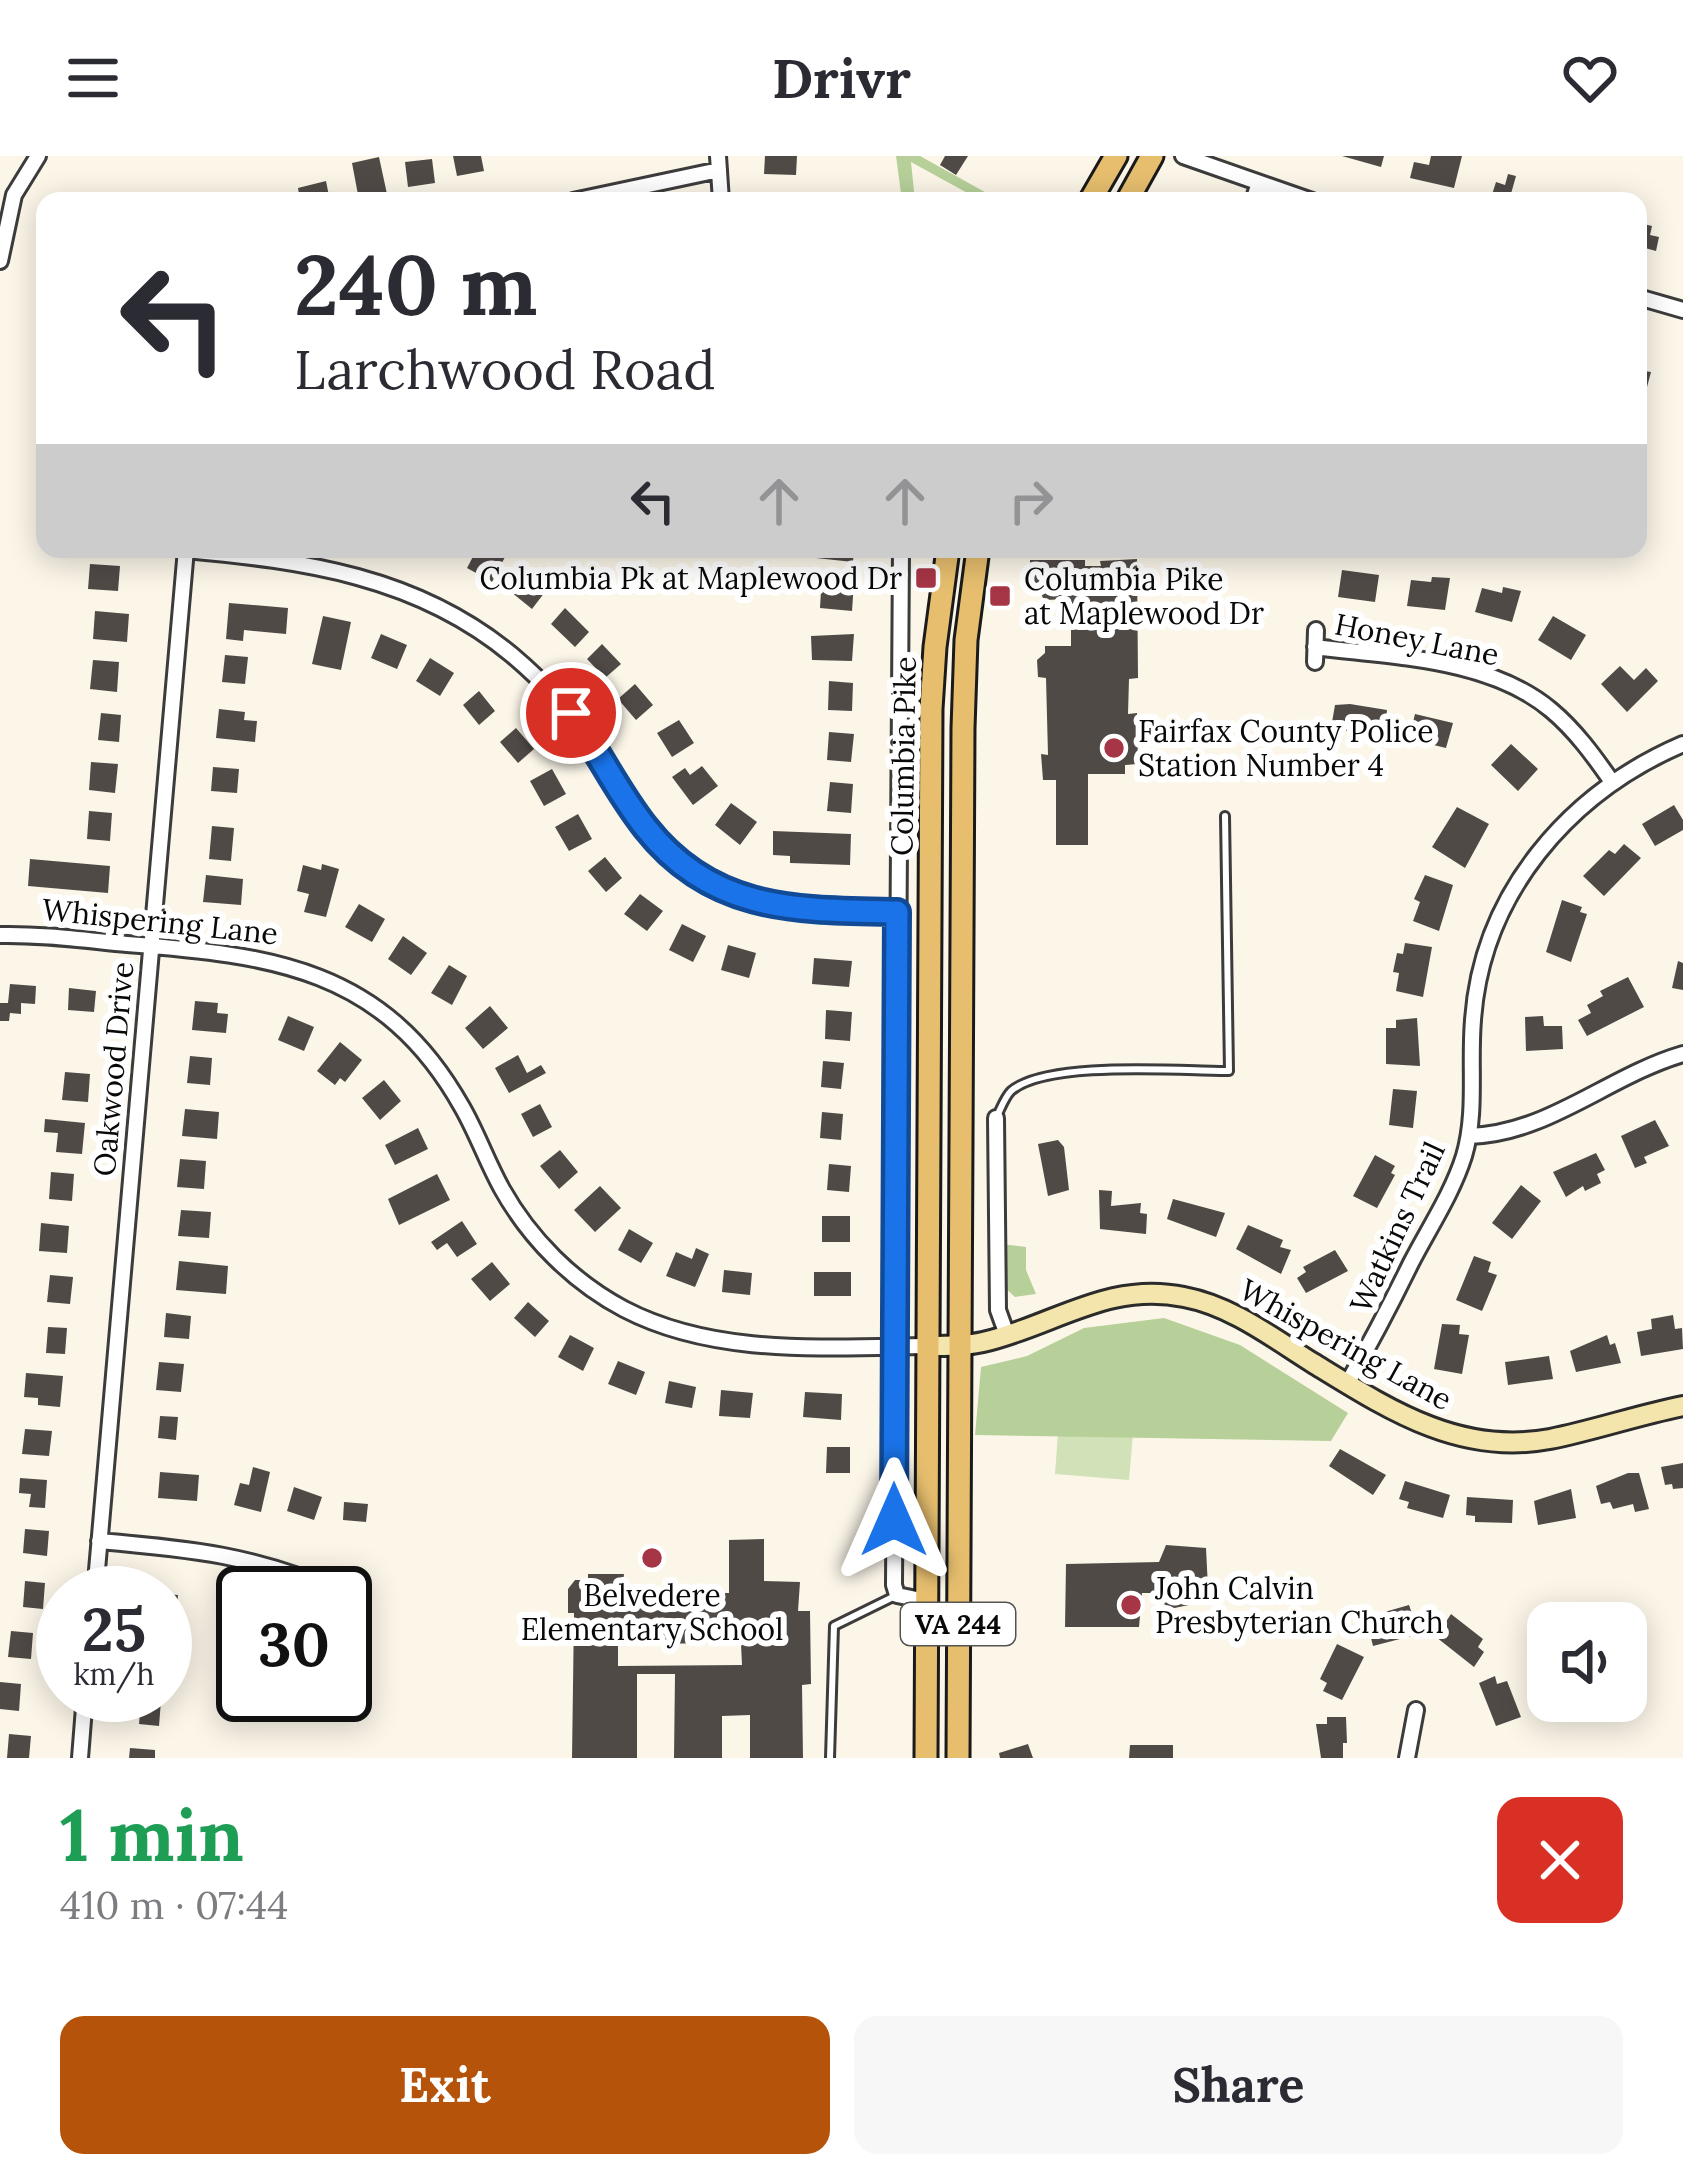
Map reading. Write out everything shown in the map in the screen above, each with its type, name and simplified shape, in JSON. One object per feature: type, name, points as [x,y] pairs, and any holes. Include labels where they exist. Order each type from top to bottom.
[{"type":"main road","points":[[1095,192],[1115,156]]},
{"type":"main road","points":[[1131,192],[1152,156]]},
{"type":"main road","name":"Columbia Pike","points":[[926,1758],[932,709],[934,647],[947,558]]},
{"type":"main road","name":"Columbia Pike","points":[[958,1758],[963,728],[966,640],[977,558]]},
{"type":"street","points":[[0,261],[14,195],[38,156]]},
{"type":"street","points":[[1183,156],[1283,192]]},
{"type":"street","points":[[608,192],[719,163]]},
{"type":"street","points":[[1256,192],[1258,184]]},
{"type":"street","points":[[1647,300],[1683,310]]},
{"type":"street","name":"Oakwood Drive","points":[[97,1566],[185,558]]},
{"type":"street","points":[[265,558],[346,571],[432,603],[471,626],[540,680],[596,746],[646,828],[686,867],[712,884],[792,910],[897,912]]},
{"type":"street","points":[[901,558],[897,1595],[926,1601]]},
{"type":"street","name":"Honey Lane","points":[[1316,630],[1315,655],[1465,669],[1495,678],[1549,708],[1612,782]]},
{"type":"street","name":"Watkins Trail","points":[[1347,1384],[1451,1189],[1469,1136],[1473,1015],[1500,914],[1517,882],[1556,830],[1612,782],[1683,745]]},
{"type":"street","name":"Whispering Lane","points":[[0,935],[223,952],[282,963],[342,988],[402,1030],[446,1081],[500,1186],[538,1241],[580,1280],[624,1309],[673,1329],[729,1342],[958,1346],[1007,1335],[1100,1299],[1130,1293],[1172,1295],[1235,1316],[1425,1427],[1486,1441],[1548,1439],[1683,1406]]},
{"type":"street","points":[[1469,1136],[1527,1128],[1631,1074],[1683,1054]]},
{"type":"street","points":[[996,1118],[998,1310],[1007,1335]]},
{"type":"street","points":[[99,1541],[225,1553],[271,1566]]},
{"type":"street","points":[[1407,1758],[1416,1710]]},
{"type":"street","points":[[80,1758],[83,1722]]},
{"type":"lane","points":[[996,1118],[1009,1093],[1036,1077],[1090,1071],[1229,1071],[1225,816]]},
{"type":"lane","points":[[830,1758],[834,1626],[897,1595]]},
{"type":"green space","points":[[896,156],[920,156],[985,192],[966,192],[911,162],[914,192],[901,192]]},
{"type":"green space","points":[[1002,1244],[1026,1247],[1026,1270],[1036,1294],[1015,1297],[1004,1287]]},
{"type":"green space","points":[[1164,1318],[1240,1345],[1348,1413],[1331,1441],[975,1435],[981,1367],[1027,1356],[1084,1328]]},
{"type":"green space","points":[[1060,1405],[1135,1411],[1129,1480],[1055,1474]]},
{"type":"building","points":[[453,156],[481,156],[484,171],[457,176]]},
{"type":"building","points":[[765,156],[797,156],[796,175],[764,174]]},
{"type":"building","points":[[945,156],[968,156],[956,175],[940,165]]},
{"type":"building","points":[[1342,156],[1384,156],[1381,167]]},
{"type":"building","points":[[1431,156],[1462,156],[1454,188],[1410,178],[1414,162],[1429,165]]},
{"type":"building","points":[[379,157],[387,192],[357,192],[352,163]]},
{"type":"building","points":[[432,159],[435,183],[408,187],[405,162]]},
{"type":"building","points":[[1508,174],[1516,176],[1512,192],[1493,192],[1496,182],[1505,185]]},
{"type":"building","points":[[326,181],[328,192],[299,192],[298,188]]},
{"type":"building","points":[[1647,225],[1652,226],[1650,235],[1659,237],[1656,251],[1647,249]]},
{"type":"building","points":[[472,558],[504,558],[492,582],[467,568]]},
{"type":"building","points":[[1137,559],[1138,678],[1129,679],[1128,714],[1137,713],[1138,764],[1125,765],[1125,774],[1088,774],[1088,845],[1056,845],[1056,780],[1043,780],[1041,754],[1048,755],[1046,678],[1038,677],[1037,660],[1045,646],[1071,646],[1071,599],[1044,600],[1036,583],[1030,582],[1030,560],[1085,560],[1085,566],[1101,566],[1100,561]]},
{"type":"building","points":[[90,564],[120,566],[118,591],[88,589]]},
{"type":"building","points":[[1342,570],[1379,575],[1375,602],[1338,597]]},
{"type":"building","points":[[524,575],[545,592],[532,609],[511,592]]},
{"type":"building","points":[[1432,577],[1450,578],[1445,610],[1407,606],[1411,580],[1431,582]]},
{"type":"building","points":[[833,581],[854,582],[852,611],[820,608],[821,591],[832,592]]},
{"type":"building","points":[[1503,587],[1521,591],[1512,622],[1475,612],[1482,588],[1502,593]]},
{"type":"building","points":[[229,603],[288,608],[286,634],[244,630],[243,641],[226,639]]},
{"type":"building","points":[[565,608],[589,632],[575,647],[551,624]]},
{"type":"building","points":[[95,611],[129,614],[127,642],[93,639]]},
{"type":"building","points":[[323,616],[351,622],[341,670],[312,664]]},
{"type":"building","points":[[1553,616],[1586,635],[1571,660],[1538,640]]},
{"type":"building","points":[[381,634],[407,645],[397,669],[371,658]]},
{"type":"building","points":[[854,634],[852,661],[812,660],[811,636]]},
{"type":"building","points":[[602,644],[621,664],[605,678],[587,659]]},
{"type":"building","points":[[225,655],[248,657],[245,684],[222,682]]},
{"type":"building","points":[[430,658],[454,673],[440,696],[416,681]]},
{"type":"building","points":[[93,660],[119,662],[117,692],[90,689]]},
{"type":"building","points":[[1620,666],[1634,680],[1646,668],[1658,681],[1627,712],[1601,684]]},
{"type":"building","points":[[829,681],[853,683],[852,711],[828,710]]},
{"type":"building","points":[[635,684],[653,705],[636,720],[618,699]]},
{"type":"building","points":[[479,691],[495,711],[479,725],[463,705]]},
{"type":"building","points":[[1335,705],[1387,710],[1384,738],[1331,728]]},
{"type":"building","points":[[219,709],[245,712],[244,720],[257,721],[255,742],[216,738]]},
{"type":"building","points":[[101,713],[121,715],[119,742],[98,740]]},
{"type":"building","points":[[1415,714],[1453,723],[1446,748],[1409,739]]},
{"type":"building","points":[[679,720],[694,743],[672,757],[657,733]]},
{"type":"building","points":[[516,728],[534,749],[518,763],[500,742]]},
{"type":"building","points":[[829,732],[854,734],[851,762],[827,760]]},
{"type":"building","points":[[1511,744],[1538,769],[1518,791],[1491,765]]},
{"type":"building","points":[[91,762],[118,764],[115,793],[89,790]]},
{"type":"building","points":[[702,766],[718,786],[693,805],[672,777],[685,768],[690,775]]},
{"type":"building","points":[[213,767],[239,769],[237,793],[211,791]]},
{"type":"building","points":[[552,769],[566,794],[544,806],[530,781]]},
{"type":"building","points":[[830,782],[853,784],[851,813],[827,811]]},
{"type":"building","points":[[731,803],[757,822],[740,845],[715,825]]},
{"type":"building","points":[[1674,805],[1683,830],[1655,846],[1642,824]]},
{"type":"building","points":[[1457,807],[1489,824],[1465,868],[1432,847]]},
{"type":"building","points":[[89,811],[112,813],[110,841],[87,839]]},
{"type":"building","points":[[578,814],[592,839],[569,851],[555,827]]},
{"type":"building","points":[[212,826],[234,828],[231,861],[209,859]]},
{"type":"building","points":[[773,831],[851,834],[850,865],[790,863],[790,856],[773,855]]},
{"type":"building","points":[[1624,844],[1641,858],[1604,896],[1583,876],[1609,850],[1615,854]]},
{"type":"building","points":[[605,857],[622,878],[606,892],[588,871]]},
{"type":"building","points":[[30,859],[110,866],[108,893],[28,886]]},
{"type":"building","points":[[322,864],[339,869],[326,917],[304,912],[309,894],[297,891],[303,865],[321,870]]},
{"type":"building","points":[[206,875],[243,879],[241,905],[203,902]]},
{"type":"building","points":[[1425,875],[1453,885],[1439,931],[1413,921],[1420,902],[1414,899]]},
{"type":"building","points":[[640,894],[663,911],[647,931],[624,914]]},
{"type":"building","points":[[1562,900],[1582,907],[1580,912],[1587,914],[1571,962],[1546,952]]},
{"type":"building","points":[[359,904],[385,919],[372,942],[345,927]]},
{"type":"building","points":[[682,924],[706,936],[693,962],[669,950]]},
{"type":"building","points":[[403,936],[427,953],[411,975],[388,959]]},
{"type":"building","points":[[1405,943],[1432,947],[1423,997],[1396,991],[1399,973],[1393,972]]},
{"type":"building","points":[[728,945],[756,953],[749,978],[721,970]]},
{"type":"building","points":[[814,958],[852,961],[849,987],[812,984]]},
{"type":"building","points":[[1678,961],[1683,963],[1683,990],[1672,988]]},
{"type":"building","points":[[449,965],[467,976],[452,1005],[431,993]]},
{"type":"building","points":[[1628,977],[1644,1007],[1587,1036],[1578,1020],[1591,1013],[1587,1005],[1603,996],[1600,991]]},
{"type":"building","points":[[10,984],[36,986],[35,1004],[21,1003],[21,1014],[10,1013],[9,1021],[0,1021],[0,1003],[8,1003]]},
{"type":"building","points":[[69,988],[96,991],[94,1012],[68,1010]]},
{"type":"building","points":[[195,1001],[218,1003],[217,1013],[228,1014],[226,1033],[192,1030]]},
{"type":"building","points":[[490,1006],[508,1028],[483,1049],[465,1028]]},
{"type":"building","points":[[826,1010],[852,1012],[850,1041],[825,1039]]},
{"type":"building","points":[[288,1016],[314,1027],[304,1051],[278,1040]]},
{"type":"building","points":[[1543,1016],[1544,1026],[1562,1026],[1563,1049],[1526,1051],[1525,1017]]},
{"type":"building","points":[[1417,1018],[1420,1066],[1386,1064],[1386,1028],[1396,1028],[1396,1020]]},
{"type":"building","points":[[340,1042],[362,1060],[345,1082],[340,1078],[335,1085],[317,1071]]},
{"type":"building","points":[[518,1055],[527,1073],[541,1065],[546,1073],[509,1093],[495,1068]]},
{"type":"building","points":[[190,1056],[212,1058],[210,1085],[187,1083]]},
{"type":"building","points":[[823,1061],[844,1063],[841,1089],[821,1087]]},
{"type":"building","points":[[65,1072],[90,1074],[88,1102],[62,1100]]},
{"type":"building","points":[[384,1080],[401,1101],[380,1120],[362,1098]]},
{"type":"building","points":[[1393,1089],[1417,1091],[1413,1128],[1389,1125]]},
{"type":"building","points":[[540,1104],[552,1127],[533,1137],[521,1114]]},
{"type":"building","points":[[185,1109],[219,1112],[217,1139],[182,1136]]},
{"type":"building","points":[[822,1112],[843,1114],[841,1140],[820,1138]]},
{"type":"building","points":[[45,1119],[85,1123],[82,1154],[56,1152],[58,1133],[44,1132]]},
{"type":"building","points":[[1655,1120],[1669,1146],[1644,1157],[1647,1163],[1635,1168],[1621,1136]]},
{"type":"building","points":[[418,1128],[428,1149],[395,1165],[385,1145]]},
{"type":"building","points":[[1058,1140],[1064,1147],[1069,1190],[1048,1196],[1038,1144]]},
{"type":"building","points":[[560,1150],[578,1172],[559,1189],[540,1166]]},
{"type":"building","points":[[1596,1153],[1605,1170],[1597,1174],[1601,1183],[1585,1191],[1583,1186],[1566,1197],[1553,1172]]},
{"type":"building","points":[[1375,1155],[1395,1166],[1377,1208],[1353,1196]]},
{"type":"building","points":[[180,1159],[206,1161],[204,1189],[177,1187]]},
{"type":"building","points":[[829,1164],[851,1166],[849,1192],[827,1190]]},
{"type":"building","points":[[51,1172],[74,1174],[72,1201],[49,1199]]},
{"type":"building","points":[[437,1174],[450,1200],[399,1225],[388,1199]]},
{"type":"building","points":[[1521,1185],[1541,1201],[1512,1239],[1492,1223]]},
{"type":"building","points":[[600,1186],[621,1208],[595,1232],[574,1210]]},
{"type":"building","points":[[1099,1190],[1112,1191],[1111,1206],[1141,1203],[1140,1213],[1147,1214],[1146,1234],[1100,1229]]},
{"type":"building","points":[[1173,1199],[1225,1213],[1216,1237],[1167,1219]]},
{"type":"building","points":[[181,1210],[211,1212],[209,1238],[178,1236]]},
{"type":"building","points":[[822,1216],[850,1216],[850,1242],[822,1242]]},
{"type":"building","points":[[462,1221],[477,1244],[457,1257],[447,1243],[437,1250],[431,1242]]},
{"type":"building","points":[[41,1223],[69,1226],[67,1253],[39,1251]]},
{"type":"building","points":[[1248,1225],[1283,1240],[1280,1247],[1291,1250],[1281,1274],[1236,1249]]},
{"type":"building","points":[[629,1229],[653,1243],[641,1263],[618,1250]]},
{"type":"building","points":[[696,1248],[709,1254],[695,1287],[666,1276],[676,1252],[692,1259]]},
{"type":"building","points":[[1335,1250],[1348,1271],[1306,1293],[1297,1278],[1306,1272],[1303,1267]]},
{"type":"building","points":[[1474,1256],[1491,1262],[1488,1272],[1497,1275],[1482,1311],[1456,1300]]},
{"type":"building","points":[[179,1261],[228,1266],[226,1294],[176,1290]]},
{"type":"building","points":[[492,1262],[510,1284],[490,1301],[471,1279]]},
{"type":"building","points":[[724,1270],[752,1273],[750,1295],[722,1292]]},
{"type":"building","points":[[814,1272],[851,1272],[851,1296],[814,1296]]},
{"type":"building","points":[[50,1275],[73,1277],[70,1304],[47,1302]]},
{"type":"building","points":[[528,1302],[549,1321],[535,1337],[514,1318]]},
{"type":"building","points":[[166,1313],[191,1316],[189,1339],[164,1337]]},
{"type":"building","points":[[1673,1315],[1675,1329],[1682,1328],[1683,1349],[1641,1356],[1637,1332],[1652,1329],[1651,1319]]},
{"type":"building","points":[[1442,1324],[1460,1325],[1459,1334],[1469,1335],[1462,1374],[1434,1369]]},
{"type":"building","points":[[48,1327],[67,1328],[65,1354],[46,1353]]},
{"type":"building","points":[[570,1335],[594,1348],[583,1371],[558,1357]]},
{"type":"building","points":[[1607,1335],[1621,1363],[1576,1372],[1570,1351]]},
{"type":"building","points":[[1549,1356],[1553,1379],[1508,1385],[1505,1362]]},
{"type":"building","points":[[618,1361],[645,1372],[636,1395],[608,1384]]},
{"type":"building","points":[[159,1362],[184,1364],[181,1392],[156,1390]]},
{"type":"building","points":[[26,1373],[63,1376],[60,1407],[38,1405],[38,1398],[24,1397]]},
{"type":"building","points":[[669,1381],[696,1387],[692,1408],[665,1403]]},
{"type":"building","points":[[721,1390],[753,1393],[750,1418],[719,1416]]},
{"type":"building","points":[[805,1392],[842,1394],[841,1420],[803,1417]]},
{"type":"building","points":[[160,1416],[178,1417],[176,1440],[158,1438]]},
{"type":"building","points":[[25,1429],[52,1431],[49,1456],[22,1454]]},
{"type":"building","points":[[827,1447],[850,1447],[850,1473],[826,1473]]},
{"type":"building","points":[[1340,1449],[1386,1475],[1373,1495],[1329,1466]]},
{"type":"building","points":[[1683,1463],[1683,1488],[1665,1485],[1661,1467]]},
{"type":"building","points":[[253,1467],[270,1472],[261,1512],[234,1505],[240,1483],[249,1485]]},
{"type":"building","points":[[160,1472],[199,1475],[197,1501],[158,1498]]},
{"type":"building","points":[[1639,1473],[1649,1509],[1635,1512],[1633,1504],[1613,1509],[1610,1502],[1601,1504],[1596,1486]]},
{"type":"building","points":[[20,1478],[47,1480],[45,1508],[29,1507],[31,1494],[19,1493]]},
{"type":"building","points":[[1405,1481],[1450,1495],[1443,1518],[1407,1508],[1409,1502],[1399,1499]]},
{"type":"building","points":[[294,1487],[322,1497],[314,1520],[287,1511]]},
{"type":"building","points":[[1571,1489],[1576,1518],[1538,1525],[1534,1501]]},
{"type":"building","points":[[1467,1497],[1513,1500],[1512,1523],[1475,1522],[1475,1516],[1466,1515]]},
{"type":"building","points":[[344,1502],[368,1504],[366,1522],[343,1520]]},
{"type":"building","points":[[25,1529],[49,1531],[47,1556],[23,1553]]},
{"type":"building","points":[[764,1539],[764,1581],[800,1582],[798,1611],[810,1611],[811,1684],[802,1685],[803,1758],[750,1758],[750,1715],[722,1716],[722,1758],[674,1758],[675,1674],[637,1674],[637,1758],[572,1758],[574,1613],[568,1613],[568,1589],[575,1580],[588,1580],[588,1574],[624,1574],[622,1592],[729,1593],[729,1540]],"holes":[[[618,1643],[741,1644],[742,1665],[618,1666]]]},
{"type":"building","points":[[1166,1545],[1206,1548],[1208,1588],[1198,1603],[1170,1609],[1151,1593],[1142,1593],[1139,1627],[1065,1627],[1066,1564],[1159,1562]]},
{"type":"building","points":[[25,1581],[36,1582],[36,1608],[23,1607]]},
{"type":"building","points":[[1409,1605],[1419,1634],[1373,1646],[1368,1626],[1376,1624],[1374,1615]]},
{"type":"building","points":[[1451,1614],[1483,1639],[1478,1647],[1484,1652],[1474,1667],[1436,1637]]},
{"type":"building","points":[[11,1631],[33,1633],[31,1659],[8,1657]]},
{"type":"building","points":[[1337,1644],[1364,1657],[1342,1700],[1323,1691],[1327,1683],[1320,1679]]},
{"type":"building","points":[[1495,1676],[1497,1684],[1507,1681],[1521,1717],[1496,1726],[1479,1683]]},
{"type":"building","points":[[0,1682],[21,1684],[19,1711],[0,1709]]},
{"type":"building","points":[[1327,1717],[1346,1717],[1343,1758],[1321,1758],[1316,1724],[1327,1724]]},
{"type":"building","points":[[9,1734],[31,1736],[29,1758],[7,1758]]},
{"type":"building","points":[[1028,1744],[1033,1758],[1000,1758],[999,1753]]},
{"type":"building","points":[[1130,1745],[1173,1745],[1173,1758],[1129,1758]]},
{"type":"building","points":[[130,1748],[155,1750],[155,1758],[129,1758]]},
{"type":"place","name":"Columbia Pk at Maplewood Dr","points":[[926,578]]},
{"type":"place","name":"Columbia Pike at Maplewood Dr","points":[[1000,596]]},
{"type":"place","name":"Fairfax County Police Station Number 4","points":[[1114,748]]},
{"type":"place","name":"Belvedere Elementary School","points":[[652,1558]]},
{"type":"place","name":"John Calvin Presbyterian Church","points":[[1131,1605]]},
{"type":"route","points":[[571,713],[646,828],[664,849],[712,884],[740,897],[792,910],[897,912],[894,1520]]}]
